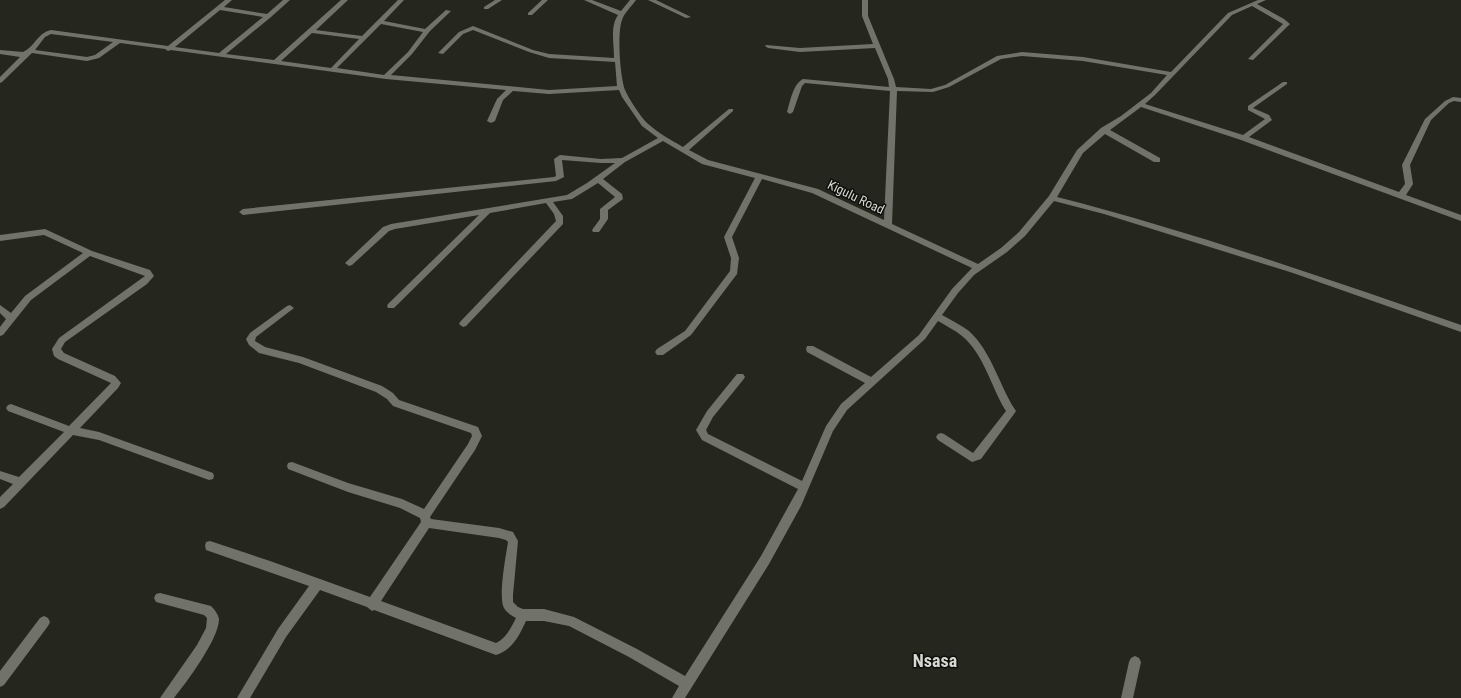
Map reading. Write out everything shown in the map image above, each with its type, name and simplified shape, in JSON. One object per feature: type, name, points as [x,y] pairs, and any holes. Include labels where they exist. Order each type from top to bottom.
[{"type":"street","points":[[168,49],[229,0]]},
{"type":"street","points":[[220,55],[287,0]]},
{"type":"street","points":[[277,62],[345,0]]},
{"type":"street","points":[[332,70],[401,0]]},
{"type":"street","points":[[486,8],[499,0]]},
{"type":"street","points":[[530,14],[545,0]]},
{"type":"street","points":[[587,0],[622,14]]},
{"type":"street","points":[[0,81],[44,35],[50,32],[386,77],[549,92],[622,88],[616,30],[622,14],[633,0]]},
{"type":"street","points":[[651,0],[688,17]]},
{"type":"street","points":[[865,0],[865,16],[876,46],[891,79],[894,102],[888,226]]},
{"type":"street","points":[[678,698],[766,560],[804,487],[823,442],[836,418],[855,396],[913,346],[963,281],[978,268],[1004,250],[1022,234],[1052,198],[1080,152],[1104,130],[1140,105],[1230,14],[1247,4],[1263,0]]},
{"type":"street","points":[[1247,4],[1287,24],[1251,60]]},
{"type":"street","points":[[219,8],[269,16]]},
{"type":"street","points":[[386,77],[410,53],[427,30],[448,11]]},
{"type":"street","points":[[379,22],[427,30]]},
{"type":"street","points":[[441,53],[461,33],[473,28],[545,55],[618,60]]},
{"type":"street","points":[[312,31],[363,38]]},
{"type":"street","points":[[0,52],[28,52],[87,59],[97,57],[119,42]]},
{"type":"street","points":[[768,46],[800,50],[876,46]]},
{"type":"street","points":[[790,112],[799,86],[803,80],[923,91],[939,89],[997,58],[1022,54],[1076,58],[1172,74]]},
{"type":"street","points":[[1244,138],[1269,120],[1267,117],[1250,109],[1250,107],[1285,83]]},
{"type":"street","name":"Kigulu Road","points":[[622,88],[639,118],[663,138],[694,156],[716,166],[815,191],[888,226],[907,239],[978,268]]},
{"type":"street","points":[[491,121],[500,100],[511,89]]},
{"type":"street","points":[[1401,196],[1409,184],[1406,165],[1428,119],[1447,102],[1453,99],[1461,100]]},
{"type":"street","points":[[1140,105],[1244,138],[1461,218]]},
{"type":"street","points":[[685,150],[731,110]]},
{"type":"street","points":[[1104,130],[1157,160]]},
{"type":"street","points":[[349,263],[386,230],[394,226],[569,197],[598,179],[624,160],[663,138]]},
{"type":"street","points":[[243,212],[556,179],[560,177],[561,174],[558,159],[564,156],[601,161],[624,160]]},
{"type":"street","points":[[660,352],[688,333],[734,272],[734,258],[728,237],[760,176]]},
{"type":"street","points":[[596,230],[604,219],[604,209],[619,199],[619,196],[598,179]]},
{"type":"street","points":[[1052,198],[1106,212],[1296,271],[1461,329]]},
{"type":"street","points":[[463,324],[560,222],[557,211],[548,201]]},
{"type":"street","points":[[391,306],[486,211]]},
{"type":"street","points":[[0,238],[45,232],[89,253],[147,272],[150,276],[58,344],[57,353],[61,356],[112,379],[116,383],[112,389],[70,430],[0,504]]},
{"type":"street","points":[[0,333],[28,298],[89,253]]},
{"type":"street","points":[[0,308],[11,318]]},
{"type":"street","points":[[290,308],[253,336],[250,339],[252,343],[262,350],[300,360],[379,389],[390,396],[396,403],[475,430],[477,436],[472,447],[372,605]]},
{"type":"street","points":[[937,316],[967,335],[976,346],[1011,411],[977,456],[972,458],[941,437]]},
{"type":"street","points":[[810,349],[872,382]]},
{"type":"street","points":[[740,377],[710,414],[701,430],[705,437],[804,487]]},
{"type":"street","points":[[11,408],[47,420],[70,430],[99,436],[209,476]]},
{"type":"street","points":[[292,466],[355,490],[404,505],[421,512],[425,520]]},
{"type":"street","points":[[0,475],[21,482]]},
{"type":"street","points":[[425,520],[509,536],[513,541],[508,605],[514,612],[523,615],[544,615],[570,621],[633,653],[687,684]]},
{"type":"street","points":[[210,546],[496,649],[503,648],[509,641],[523,615]]},
{"type":"street","points":[[243,698],[282,633],[317,584]]},
{"type":"street","points":[[160,598],[207,610],[212,614],[213,620],[211,630],[182,679],[166,698]]},
{"type":"street","points":[[0,681],[44,622]]},
{"type":"street","points":[[1127,698],[1135,662]]},
{"type":"district","name":"Nsasa","points":[[935,660]]}]
